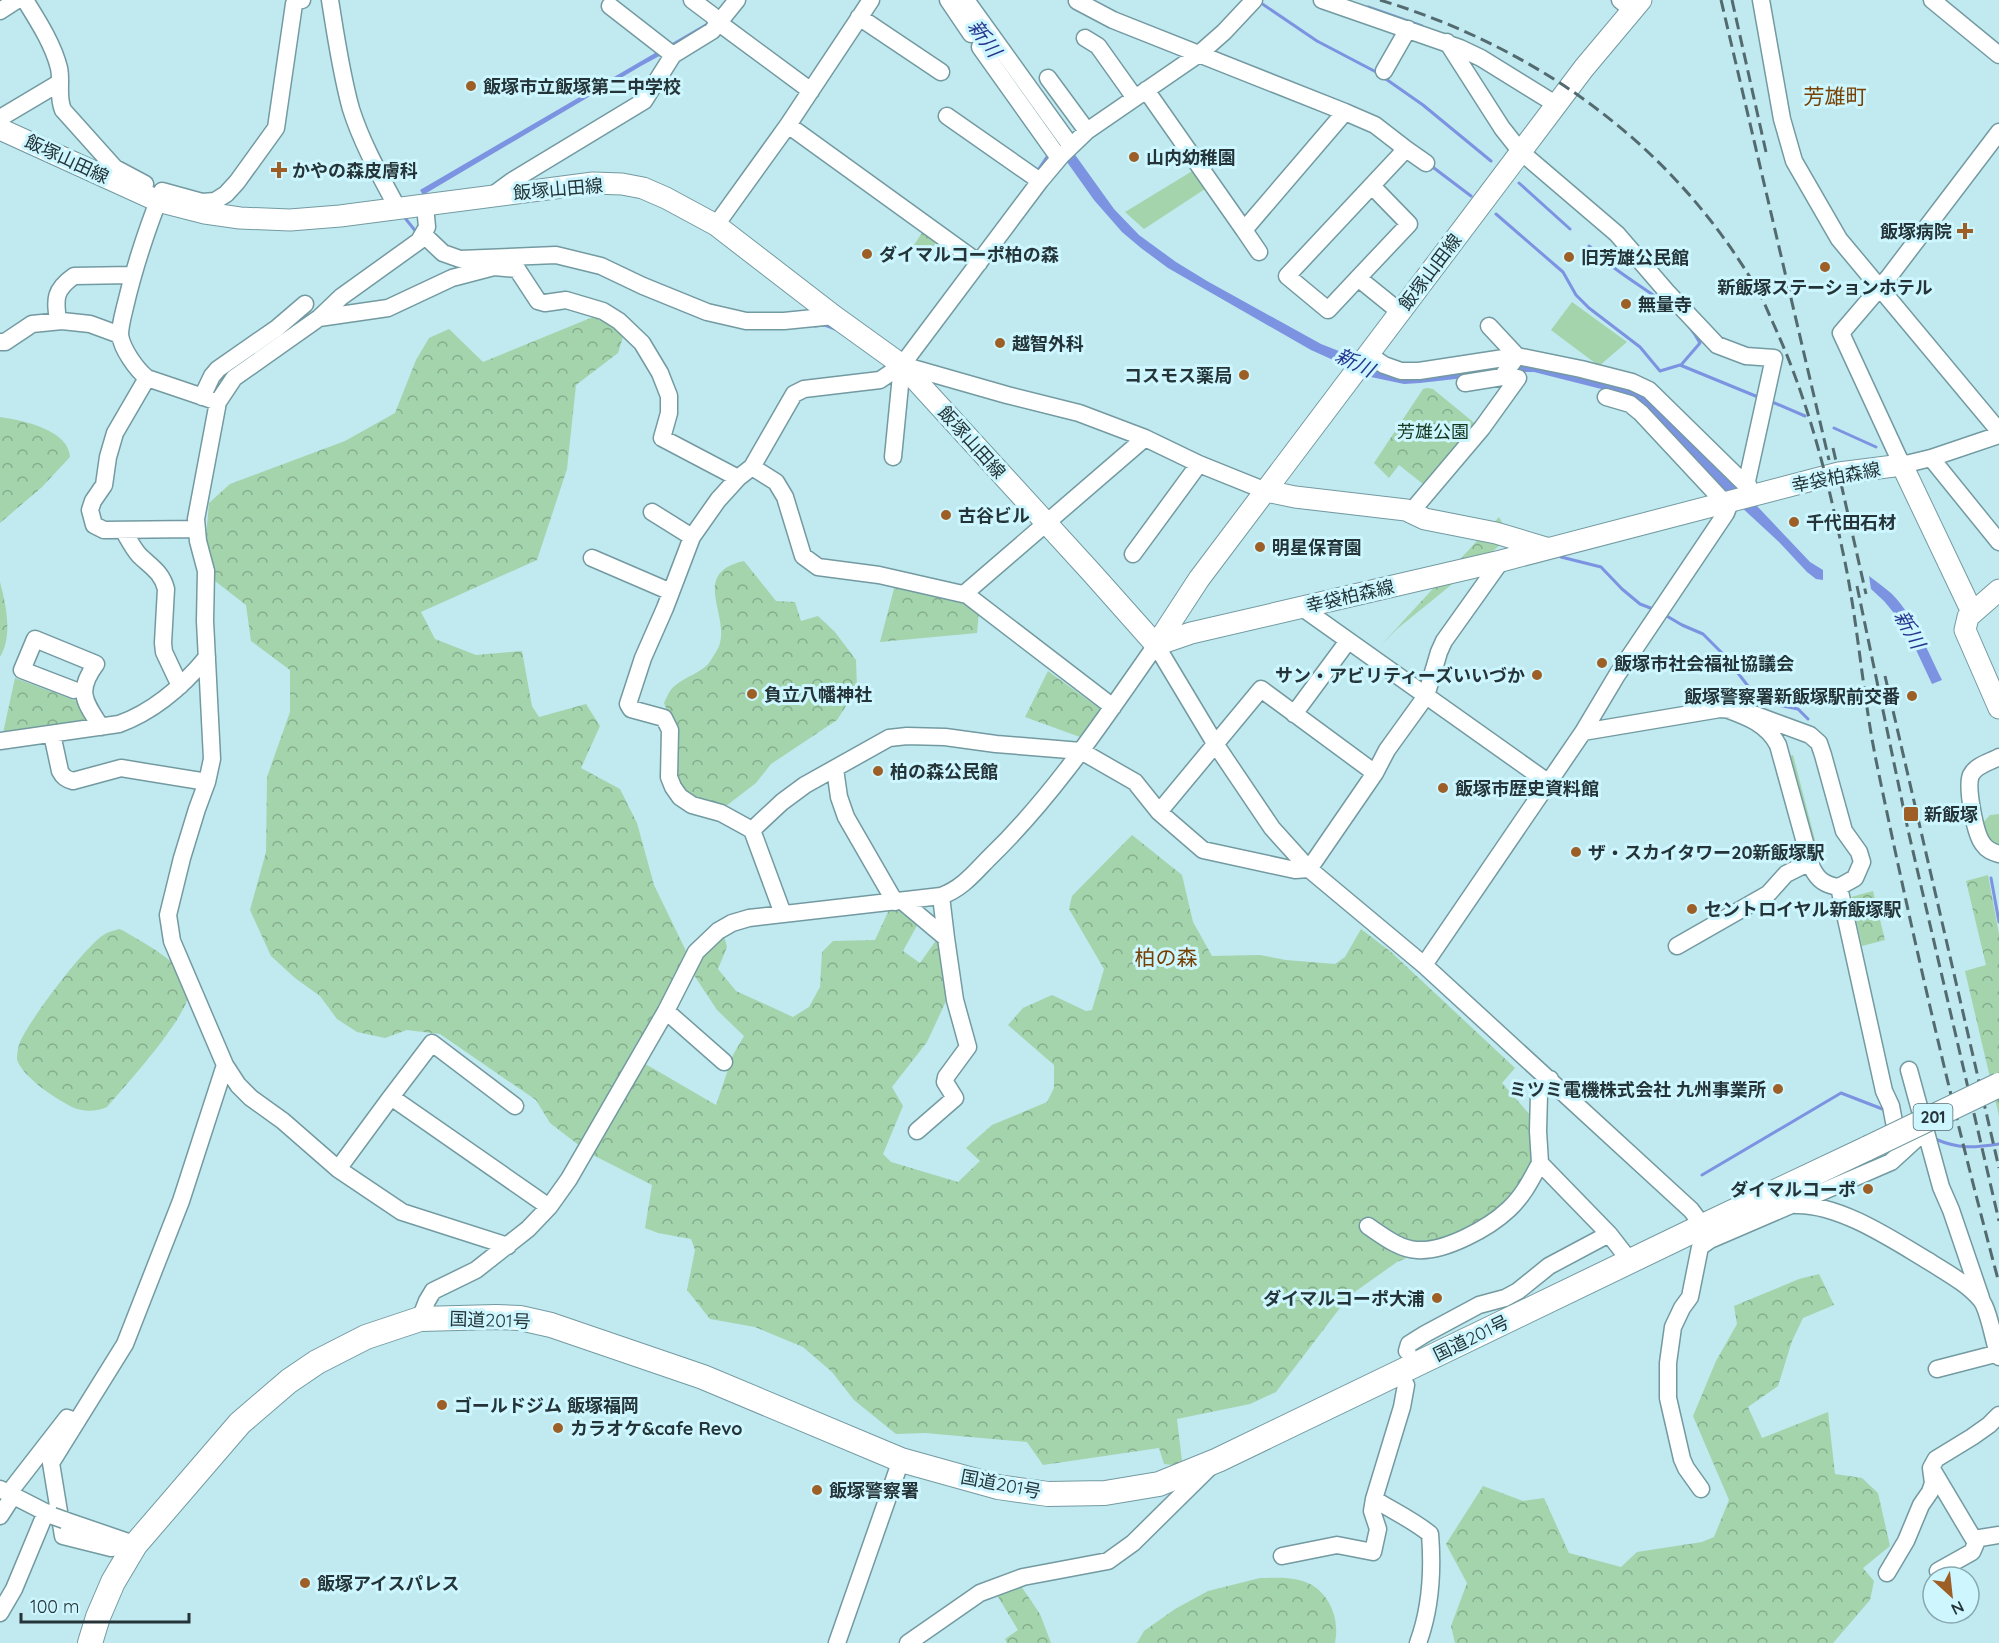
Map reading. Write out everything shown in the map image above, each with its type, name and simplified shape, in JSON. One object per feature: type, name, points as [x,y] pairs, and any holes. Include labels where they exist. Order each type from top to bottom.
[{"type":"highway","name":"国道201号","points":[[90,1643],[113,1582],[135,1545],[240,1423],[289,1381],[317,1362],[366,1337],[420,1319],[508,1317],[551,1324],[703,1377],[902,1460],[998,1487],[1048,1494],[1105,1493],[1159,1484],[1218,1460],[1630,1261],[1706,1233],[1868,1148],[1999,1085]]},
{"type":"main road","name":"飯塚山田線","points":[[0,129],[205,213],[240,218],[269,220],[340,216],[593,183],[622,184],[643,188],[666,198],[716,225],[902,365],[1156,645],[1199,579],[1601,47],[1631,3]]},
{"type":"main road","name":"幸袋柏森線","points":[[1156,645],[1191,633],[1501,561],[1741,496],[1845,472],[1902,465],[1972,612]]},
{"type":"main road","points":[[1266,491],[1295,497],[1406,510],[1425,519],[1496,533],[1546,548]]},
{"type":"main road","points":[[1999,590],[1972,612],[1966,622],[1967,637],[1999,708]]},
{"type":"street","points":[[0,11],[17,0]]},
{"type":"street","points":[[25,0],[54,52],[60,71],[58,99],[63,110],[115,168],[160,196],[202,202],[215,201],[226,194],[276,128],[294,4],[302,0]]},
{"type":"street","points":[[330,0],[338,51],[352,111],[372,160],[398,209]]},
{"type":"street","points":[[692,0],[811,91]]},
{"type":"street","points":[[493,195],[512,181],[644,101],[669,51],[712,31],[716,20],[737,0]]},
{"type":"street","points":[[716,225],[788,125],[871,0]]},
{"type":"street","points":[[948,0],[976,40],[1065,152]]},
{"type":"street","points":[[966,0],[1065,152]]},
{"type":"street","points":[[783,914],[752,830],[721,813],[692,805],[680,797],[669,777],[670,730],[664,718],[631,709],[628,704],[643,658],[692,537],[718,500],[738,478],[752,467],[797,391],[880,380],[902,365],[1040,181],[1065,152],[1088,131],[1199,54],[1224,32],[1254,0]]},
{"type":"street","points":[[1322,0],[1447,42],[1481,58],[1557,105]]},
{"type":"street","points":[[1761,0],[1782,119],[1794,161],[1839,239],[1880,287],[1999,433],[1931,458],[1902,465],[1841,333],[1880,287],[1999,132]]},
{"type":"street","points":[[1932,0],[1999,56]]},
{"type":"street","points":[[1077,2],[1113,20],[1374,125],[1426,163]]},
{"type":"street","points":[[610,6],[669,51]]},
{"type":"street","points":[[859,17],[941,72]]},
{"type":"street","points":[[1384,70],[1408,29]]},
{"type":"street","points":[[1085,38],[1098,46],[1141,94],[1259,252]]},
{"type":"street","points":[[1425,965],[1583,732],[1659,612],[1726,513],[1741,496],[1774,358],[1746,356],[1717,345],[1617,234],[1521,152],[1502,128],[1447,42]]},
{"type":"street","points":[[1048,78],[1088,131]]},
{"type":"street","points":[[0,118],[59,83]]},
{"type":"street","points":[[1244,230],[1345,112]]},
{"type":"street","points":[[947,116],[1040,181]]},
{"type":"street","points":[[788,125],[979,263]]},
{"type":"street","points":[[1372,186],[1409,224],[1328,310],[1287,276],[1406,149]]},
{"type":"street","points":[[160,196],[132,275],[120,335],[129,357],[138,371],[147,378],[210,399]]},
{"type":"street","points":[[210,399],[234,378],[319,318],[341,297],[419,241],[427,227],[425,206]]},
{"type":"street","points":[[424,235],[450,256],[493,262],[517,269],[538,301],[545,303],[566,300],[603,311],[619,321],[642,343],[660,373],[669,396],[669,413],[662,438],[738,478]]},
{"type":"street","points":[[319,318],[388,308],[493,262],[556,255],[601,266],[707,312],[746,321],[784,321],[834,316]]},
{"type":"street","points":[[58,321],[56,296],[74,276],[132,275]]},
{"type":"street","points":[[1358,278],[1400,312]]},
{"type":"street","points":[[305,304],[277,328],[218,369],[212,376],[196,519],[206,571],[212,759],[207,782],[185,848],[168,915],[172,941],[225,1065],[238,1085],[251,1098],[283,1121],[338,1169],[402,1212],[508,1246]]},
{"type":"street","points":[[0,342],[5,342],[32,324],[58,321],[90,324],[120,335]]},
{"type":"street","points":[[1489,326],[1513,367]]},
{"type":"street","points":[[1363,362],[1384,365],[1401,371],[1513,367],[1581,369],[1641,385],[1649,390],[1741,496]]},
{"type":"street","points":[[902,365],[1079,413],[1196,467],[1266,491]]},
{"type":"street","points":[[893,457],[902,365]]},
{"type":"street","points":[[1465,383],[1502,377],[1513,367]]},
{"type":"street","points":[[1411,512],[1482,428],[1513,367]]},
{"type":"street","points":[[147,378],[115,433],[108,457],[104,485],[90,510],[94,525],[98,528],[123,530],[197,530]]},
{"type":"street","points":[[1606,397],[1630,404],[1741,496]]},
{"type":"street","points":[[964,594],[1140,441]]},
{"type":"street","points":[[1931,458],[1999,542]]},
{"type":"street","points":[[752,467],[776,482],[784,497],[803,556],[809,562],[818,567],[879,575],[964,594],[1006,623],[1113,707]]},
{"type":"street","points":[[1133,554],[1196,467]]},
{"type":"street","points":[[652,512],[692,537]]},
{"type":"street","points":[[123,530],[132,547],[160,573],[164,581],[166,589],[163,643],[170,667],[180,686]]},
{"type":"street","points":[[592,558],[671,592]]},
{"type":"street","points":[[1309,869],[1375,773],[1387,750],[1426,696],[1438,652],[1501,561]]},
{"type":"street","points":[[1301,607],[1549,783]]},
{"type":"street","points":[[74,690],[22,670],[34,639],[96,664],[87,676],[83,689],[85,701],[101,727]]},
{"type":"street","points":[[1294,714],[1348,641]]},
{"type":"street","points":[[420,1319],[433,1291],[476,1270],[528,1229],[549,1207],[569,1179],[666,1011],[696,952],[718,930],[749,918],[941,896],[958,888],[1009,839],[1049,795],[1156,645],[1216,745],[1272,828],[1309,869],[1425,965],[1550,1079],[1691,1210],[1706,1233]]},
{"type":"street","points":[[0,741],[101,727],[134,719],[180,686],[207,657]]},
{"type":"street","points":[[1159,812],[1261,689],[1375,773]]},
{"type":"street","points":[[1583,732],[1726,709],[1756,714],[1810,735],[1819,743],[1844,831],[1862,856],[1861,867],[1855,878],[1839,887],[1820,880],[1810,862],[1778,745],[1758,722],[1726,709]]},
{"type":"street","points":[[1778,745],[1786,735],[1796,730]]},
{"type":"street","points":[[52,734],[62,776],[73,781],[121,768],[207,782]]},
{"type":"street","points":[[752,830],[782,802],[805,786],[889,738],[945,737],[1081,751],[1136,782],[1159,812],[1203,850],[1295,870],[1309,869]]},
{"type":"street","points":[[1999,757],[1975,770],[1970,778],[1969,791],[1981,841],[1989,850],[1999,854]]},
{"type":"street","points":[[835,769],[839,797],[846,817],[899,901],[946,938]]},
{"type":"street","points":[[1677,946],[1768,894],[1786,874],[1810,862]]},
{"type":"street","points":[[1839,887],[1884,1091],[1891,1106],[1900,1152]]},
{"type":"street","points":[[917,1131],[955,1098],[945,1082],[946,1077],[968,1047],[955,999],[941,896]]},
{"type":"street","points":[[666,1011],[724,1062]]},
{"type":"street","points":[[338,1169],[432,1043],[515,1106]]},
{"type":"street","points":[[135,1545],[111,1548],[63,1536],[51,1463],[126,1344],[181,1201],[225,1065]]},
{"type":"street","points":[[1909,1070],[1941,1187],[1951,1210],[1999,1354],[1937,1369]]},
{"type":"street","points":[[1368,1226],[1397,1245],[1416,1250],[1437,1249],[1467,1236],[1508,1210],[1524,1193],[1540,1163],[1539,1094],[1550,1079]]},
{"type":"street","points":[[391,1097],[549,1207]]},
{"type":"street","points":[[1701,1489],[1686,1468],[1682,1458],[1668,1398],[1668,1363],[1673,1327],[1682,1308],[1690,1298],[1700,1247],[1706,1233],[1792,1206],[1891,1162],[1926,1130]]},
{"type":"street","points":[[1540,1163],[1610,1234],[1630,1261]]},
{"type":"street","points":[[1792,1206],[1809,1205],[1823,1208],[1882,1233],[1954,1277],[1982,1301]]},
{"type":"street","points":[[1407,1351],[1409,1344],[1425,1334],[1479,1305],[1505,1298],[1518,1291],[1549,1266],[1610,1234]]},
{"type":"street","points":[[1282,1556],[1337,1545],[1373,1552],[1377,1529],[1372,1511],[1374,1498],[1402,1407],[1406,1385]]},
{"type":"street","points":[[1887,1573],[1930,1492],[1933,1483],[1931,1468],[1936,1458],[1980,1431],[1999,1414]]},
{"type":"street","points":[[0,1516],[7,1493],[67,1418],[77,1422]]},
{"type":"street","points":[[837,1643],[902,1460]]},
{"type":"street","points":[[908,1643],[981,1593],[1023,1576],[1108,1561],[1133,1543],[1218,1460]]},
{"type":"street","points":[[1931,1468],[1976,1543],[1972,1552],[1949,1565]]},
{"type":"street","points":[[7,1493],[55,1516],[135,1545]]},
{"type":"street","points":[[1374,1498],[1391,1510],[1416,1522],[1430,1534],[1432,1568],[1425,1624],[1418,1643]]},
{"type":"street","points":[[0,1613],[55,1516]]},
{"type":"street","points":[[1974,1539],[1999,1534]]},
{"type":"green space","points":[[1194,170],[1208,187],[1144,229],[1125,212]]},
{"type":"green space","points":[[924,230],[937,241],[927,255],[912,248]]},
{"type":"green space","points":[[1572,302],[1627,342],[1599,366],[1551,330]]},
{"type":"green space","points":[[593,317],[610,324],[623,337],[618,353],[576,385],[567,469],[537,560],[421,612],[435,639],[476,655],[522,651],[532,706],[539,717],[586,704],[600,726],[581,768],[620,789],[637,823],[654,885],[686,951],[659,1006],[580,1146],[550,1123],[536,1100],[440,1034],[407,1030],[385,1038],[357,1032],[337,1019],[320,996],[295,978],[271,956],[250,910],[266,852],[267,777],[290,712],[290,670],[251,641],[246,605],[215,581],[206,537],[209,503],[230,484],[345,441],[395,413],[416,360],[429,338],[449,329],[483,362]]},
{"type":"green space","name":"芳雄公園","points":[[1423,389],[1433,389],[1478,426],[1428,488],[1399,465],[1389,478],[1374,463]]},
{"type":"green space","points":[[0,417],[32,424],[53,433],[68,448],[70,457],[42,487],[0,523]]},
{"type":"green space","points":[[1499,517],[1510,537],[1397,629],[1382,644]]},
{"type":"green space","points":[[744,561],[776,601],[795,602],[801,621],[818,616],[835,632],[856,660],[857,689],[837,720],[771,764],[756,783],[726,806],[715,807],[694,801],[680,788],[675,776],[674,727],[664,703],[674,686],[703,669],[716,652],[720,643],[721,631],[715,584],[719,575],[728,567]]},
{"type":"green space","points":[[0,582],[6,610],[7,630],[0,657]]},
{"type":"green space","points":[[895,585],[961,599],[979,611],[977,633],[880,642]]},
{"type":"green space","points":[[1048,671],[1103,711],[1080,737],[1025,717]]},
{"type":"green space","points":[[15,678],[82,703],[90,721],[3,733]]},
{"type":"green space","points":[[1793,755],[1816,844],[1809,846],[1786,757]]},
{"type":"green space","points":[[1999,814],[1999,849],[1991,845],[1981,825],[1990,815]]},
{"type":"green space","points":[[1132,835],[1182,875],[1193,922],[1212,956],[1260,955],[1286,960],[1335,964],[1345,957],[1361,929],[1391,952],[1515,1068],[1502,1083],[1532,1117],[1536,1162],[1506,1207],[1459,1236],[1397,1262],[1349,1296],[1276,1392],[1250,1404],[1177,1419],[1182,1461],[1173,1465],[1164,1464],[1159,1448],[1043,1465],[1027,1442],[925,1433],[896,1434],[854,1400],[832,1372],[803,1347],[755,1327],[710,1319],[687,1290],[695,1250],[691,1239],[658,1233],[645,1228],[652,1185],[589,1153],[642,1062],[716,1105],[733,1055],[744,1036],[717,1010],[692,972],[699,957],[724,936],[727,947],[718,969],[736,991],[793,1017],[809,1007],[820,987],[822,952],[833,941],[875,940],[889,910],[903,909],[919,922],[903,951],[920,963],[937,939],[940,943],[947,999],[927,1042],[892,1087],[903,1106],[883,1154],[891,1162],[958,1182],[980,1161],[966,1148],[992,1125],[1047,1102],[1054,1088],[1054,1065],[1008,1025],[1023,1008],[1052,995],[1086,1011],[1092,1010],[1104,969],[1069,909],[1072,896]]},
{"type":"green space","points":[[1988,875],[1999,934],[1999,1116],[1965,971],[1986,965],[1966,881]]},
{"type":"green space","points":[[1873,891],[1885,940],[1862,946],[1851,897]]},
{"type":"green space","points":[[119,929],[161,954],[178,969],[185,977],[189,987],[188,998],[157,1048],[107,1107],[85,1111],[57,1099],[32,1080],[20,1066],[17,1059],[18,1048],[32,1021],[69,970],[102,936]]},
{"type":"green space","points":[[1819,1274],[1834,1305],[1803,1318],[1792,1341],[1778,1386],[1748,1407],[1762,1438],[1828,1412],[1835,1474],[1862,1478],[1878,1493],[1890,1546],[1863,1568],[1874,1581],[1870,1600],[1833,1643],[1455,1643],[1451,1626],[1467,1583],[1446,1544],[1483,1486],[1523,1501],[1544,1498],[1569,1553],[1621,1567],[1637,1552],[1702,1542],[1714,1537],[1729,1500],[1693,1416],[1716,1361],[1737,1324],[1734,1306],[1799,1279]]},
{"type":"green space","points":[[1260,1578],[1294,1579],[1305,1582],[1322,1593],[1333,1611],[1335,1643],[1137,1643],[1144,1631],[1175,1609],[1208,1591]]},
{"type":"green space","points":[[1021,1586],[1040,1614],[1051,1643],[1007,1643],[1005,1639],[1018,1630],[997,1595]]},
{"type":"water","name":"新川","points":[[952,0],[964,0],[1114,209],[1139,235],[1176,262],[1321,344],[1380,369],[1518,362],[1638,388],[1739,487],[1810,562],[1823,570],[1823,580],[1816,579],[1807,572],[1739,505],[1659,420],[1633,397],[1534,372],[1404,384],[1371,377],[1311,350],[1168,268],[1122,232],[1094,200]]},
{"type":"water","points":[[710,21],[700,34],[641,66],[423,195],[420,190]]},
{"type":"water","name":"新川","points":[[1869,576],[1900,603],[1920,635],[1942,680],[1932,684],[1910,637],[1898,618],[1871,589]]},
{"type":"waterway","points":[[1258,1],[1317,41],[1378,73]]},
{"type":"waterway","points":[[1368,7],[1422,26]]},
{"type":"waterway","points":[[1383,77],[1423,105],[1491,161]]},
{"type":"waterway","points":[[1036,173],[1049,154]]},
{"type":"waterway","points":[[1430,165],[1471,196]]},
{"type":"waterway","points":[[1519,183],[1570,229]]},
{"type":"waterway","points":[[1496,214],[1563,272],[1576,295],[1589,308],[1640,347],[1660,371],[1680,365],[1758,397]]},
{"type":"waterway","points":[[405,218],[417,233]]},
{"type":"waterway","points":[[1589,246],[1613,267],[1661,300],[1692,330],[1700,343],[1681,365]]},
{"type":"waterway","points":[[815,326],[825,325],[835,329]]},
{"type":"waterway","points":[[1770,401],[1805,416]]},
{"type":"waterway","points":[[1834,428],[1876,447]]},
{"type":"waterway","points":[[1561,557],[1601,567],[1640,604],[1653,609]]},
{"type":"waterway","points":[[1665,615],[1703,634],[1723,654],[1748,686],[1768,703],[1798,709],[1808,719]]},
{"type":"waterway","points":[[1991,878],[1999,922]]},
{"type":"waterway","points":[[1702,1175],[1841,1093],[1885,1110]]},
{"type":"waterway","points":[[1935,1139],[1951,1145],[1966,1147],[1999,1144]]},
{"type":"railway","points":[[1380,0],[1438,20],[1494,45],[1547,75],[1596,108],[1642,147],[1685,190],[1723,237],[1761,297],[1785,350],[1805,405],[1829,490],[1852,602],[1872,738],[1891,830],[1919,960],[1999,1283]]},
{"type":"railway","points":[[1721,0],[1829,460]]},
{"type":"railway","points":[[1732,0],[1766,152]]},
{"type":"railway","points":[[1833,448],[1866,594]]},
{"type":"railway","points":[[1857,586],[1908,830],[1999,1221]]},
{"type":"railway","points":[[1885,676],[1999,1168]]},
{"type":"place","name":"飯塚市立飯塚第二中学校","points":[[471,86]]},
{"type":"place","name":"山内幼稚園","points":[[1134,157]]},
{"type":"place","name":"かやの森皮膚科","points":[[279,170]]},
{"type":"place","name":"飯塚病院","points":[[1965,231]]},
{"type":"place","name":"ダイマルコーポ柏の森","points":[[867,254]]},
{"type":"place","name":"旧芳雄公民館","points":[[1569,257]]},
{"type":"place","name":"新飯塚ステーションホテル","points":[[1825,267]]},
{"type":"place","name":"無量寺","points":[[1626,304]]},
{"type":"place","name":"越智外科","points":[[1000,343]]},
{"type":"place","name":"コスモス薬局","points":[[1244,375]]},
{"type":"place","name":"古谷ビル","points":[[946,515]]},
{"type":"place","name":"千代田石材","points":[[1794,522]]},
{"type":"place","name":"明星保育園","points":[[1260,547]]},
{"type":"place","name":"飯塚市社会福祉協議会","points":[[1602,663]]},
{"type":"place","name":"サン・アビリティーズいいづか","points":[[1537,675]]},
{"type":"place","name":"負立八幡神社","points":[[752,694]]},
{"type":"place","name":"飯塚警察署新飯塚駅前交番","points":[[1912,696]]},
{"type":"place","name":"柏の森公民館","points":[[878,771]]},
{"type":"place","name":"飯塚市歴史資料館","points":[[1443,788]]},
{"type":"place","name":"新飯塚","points":[[1911,814]]},
{"type":"place","name":"ザ・スカイタワー20新飯塚駅","points":[[1576,852]]},
{"type":"place","name":"セントロイヤル新飯塚駅","points":[[1692,909]]},
{"type":"place","name":"ミツミ電機株式会社 九州事業所","points":[[1778,1089]]},
{"type":"place","name":"ダイマルコーポ","points":[[1868,1189]]},
{"type":"place","name":"ダイマルコーポ大浦","points":[[1437,1298]]},
{"type":"place","name":"ゴールドジム 飯塚福岡","points":[[442,1405]]},
{"type":"place","name":"カラオケ&cafe Revo","points":[[558,1428]]},
{"type":"place","name":"飯塚警察署","points":[[817,1490]]},
{"type":"place","name":"飯塚アイスパレス","points":[[305,1583]]},
{"type":"district","name":"芳雄町","points":[[1835,96]]},
{"type":"district","name":"柏の森","points":[[1166,957]]}]
